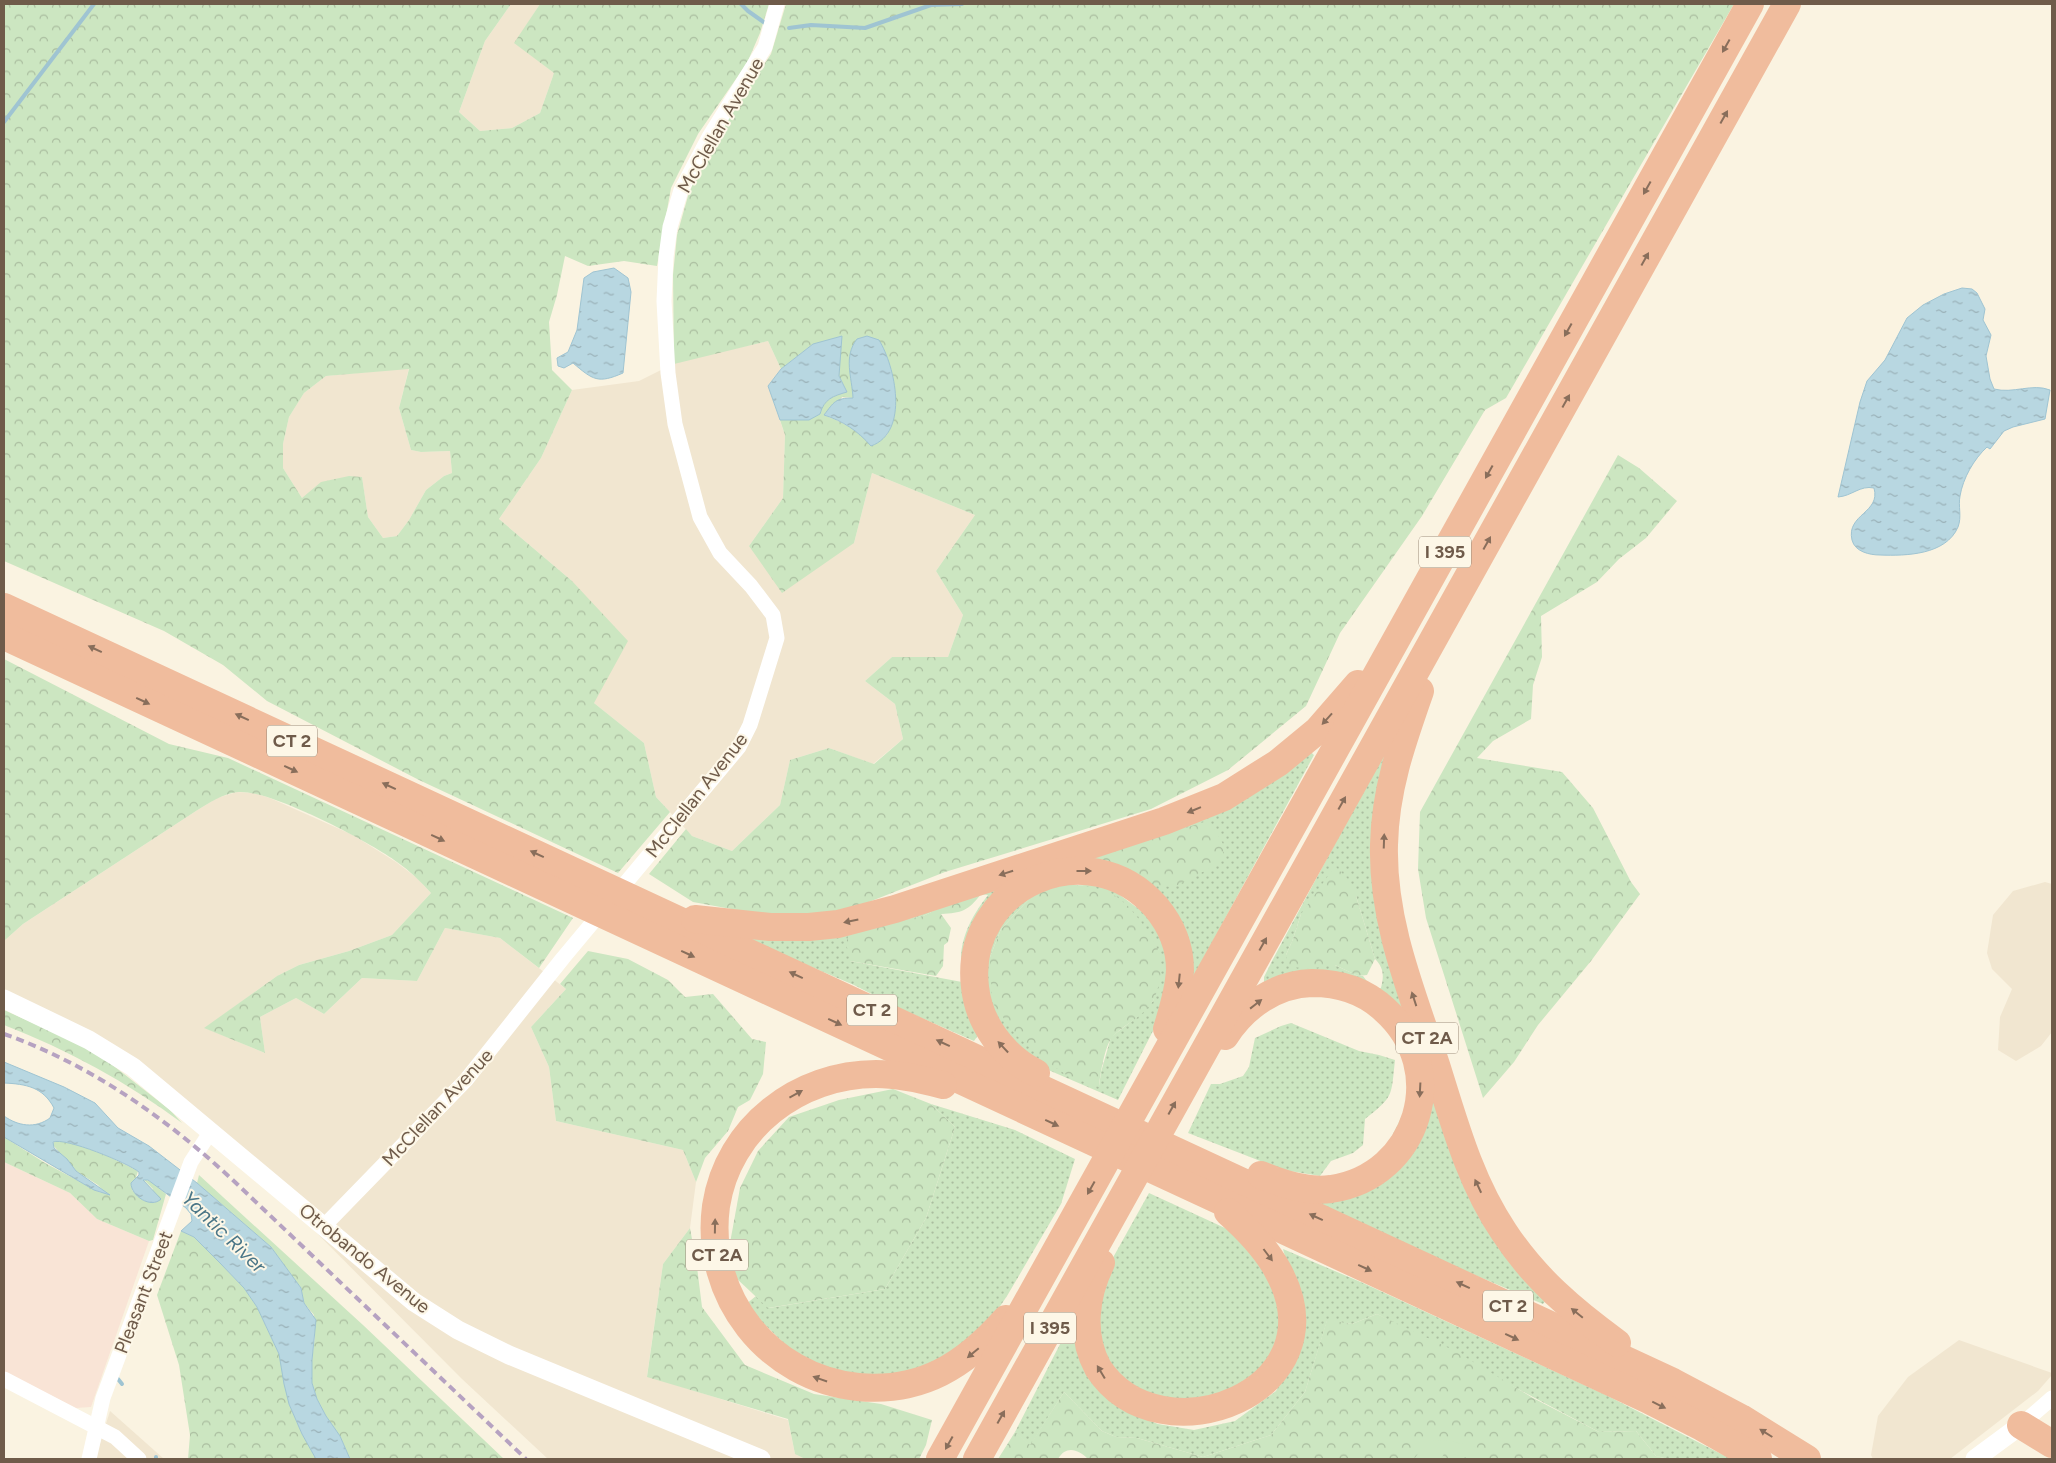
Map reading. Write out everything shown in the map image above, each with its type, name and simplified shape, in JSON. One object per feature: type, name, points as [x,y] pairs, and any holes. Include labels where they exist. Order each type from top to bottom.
[{"type":"highway","name":"I 395","points":[[940,1459],[1750,4]]},
{"type":"highway","name":"I 395","points":[[977,1459],[1787,4]]},
{"type":"highway","name":"CT 2","points":[[4,607],[1673,1382],[1741,1418],[1807,1459]]},
{"type":"highway","name":"CT 2A","points":[[1446,616],[1401,745],[1388,795],[1384,865],[1387,901],[1393,933],[1468,1161],[1482,1195],[1499,1225],[1530,1268],[1567,1305],[1673,1382]]},
{"type":"highway","points":[[662,913],[770,927],[809,927],[838,924],[895,909],[1194,810],[1224,797],[1250,782],[1278,764],[1308,738],[1350,693],[1402,628]]},
{"type":"highway","name":"CT 2","points":[[4,636],[1647,1399],[1702,1427],[1758,1459]]},
{"type":"highway","points":[[1086,1110],[1064,1088],[1017,1060],[996,1040],[983,1017],[974,981],[974,963],[978,942],[985,926],[995,911],[1012,894],[1026,884],[1045,876],[1064,872],[1101,872],[1132,886],[1158,910],[1174,939],[1180,968],[1176,997],[1165,1034],[1140,1099]]},
{"type":"highway","points":[[1188,1079],[1213,1054],[1236,1022],[1253,1006],[1278,989],[1304,983],[1337,985],[1355,990],[1374,1000],[1389,1014],[1407,1036],[1415,1052],[1420,1072],[1418,1108],[1408,1137],[1384,1166],[1359,1181],[1342,1187],[1317,1189],[1283,1184],[1254,1173],[1195,1160]]},
{"type":"highway","name":"CT 2A","points":[[1027,1111],[959,1089],[899,1075],[852,1075],[814,1084],[771,1110],[758,1122],[742,1142],[720,1188],[715,1220],[716,1246],[721,1270],[732,1299],[750,1329],[766,1348],[789,1365],[807,1374],[832,1383],[860,1387],[888,1387],[917,1381],[941,1372],[964,1360],[998,1329],[1041,1278]]},
{"type":"highway","points":[[1123,1197],[1114,1238],[1093,1282],[1087,1311],[1088,1343],[1100,1372],[1110,1386],[1126,1402],[1153,1416],[1186,1423],[1204,1421],[1226,1415],[1256,1398],[1268,1386],[1278,1370],[1290,1337],[1291,1318],[1289,1301],[1278,1270],[1251,1234],[1209,1196]]},
{"type":"highway","points":[[2020,1425],[2052,1444]]},
{"type":"street","name":"McClellan Avenue","points":[[324,1226],[466,1080],[563,958],[739,747],[750,725],[777,638],[773,615],[751,586],[720,553],[700,517],[675,424],[668,373],[664,301],[666,257],[670,227],[681,190],[709,137],[765,47],[777,4]]},
{"type":"street","name":"Otrobando Avenue","points":[[4,999],[89,1040],[133,1067],[414,1302],[458,1330],[509,1355],[761,1459]]},
{"type":"street","name":"Pleasant Street","points":[[89,1459],[103,1398],[188,1171],[198,1148],[211,1131]]},
{"type":"street","points":[[4,1380],[115,1437],[139,1459]]},
{"type":"street","points":[[1975,1459],[2052,1398]]},
{"type":"street","points":[[2020,1425],[2052,1410]]},
{"type":"shaded area","points":[[511,4],[540,4],[515,43],[554,73],[540,113],[512,128],[480,131],[459,112],[485,41]]},
{"type":"shaded area","points":[[768,341],[781,369],[768,386],[785,435],[783,498],[749,546],[854,543],[872,473],[975,515],[936,571],[963,615],[948,657],[892,657],[865,681],[895,704],[903,739],[873,764],[829,748],[790,760],[780,805],[732,851],[692,836],[656,797],[644,743],[594,703],[572,581],[499,519],[541,458],[572,390],[639,381],[679,361]]},
{"type":"shaded area","points":[[409,368],[399,408],[411,450],[421,452],[450,451],[452,473],[444,476],[426,490],[409,520],[397,536],[383,538],[368,517],[362,477],[302,498],[283,468],[283,444],[289,417],[304,393],[326,376]]},
{"type":"shaded area","points":[[237,792],[254,793],[270,798],[353,835],[396,862],[417,878],[431,893],[392,935],[349,951],[299,965],[277,976],[205,1028],[265,1053],[260,1017],[296,998],[324,1014],[362,978],[417,981],[445,928],[500,938],[566,989],[531,1027],[549,1067],[556,1121],[683,1150],[696,1182],[690,1228],[663,1264],[647,1376],[788,1420],[795,1454],[805,1459],[548,1459],[462,1379],[234,1150],[151,1073],[4,992],[4,941],[23,924],[217,798]]},
{"type":"shaded area","points":[[2045,882],[2052,884],[2052,1032],[2041,1046],[2016,1061],[1998,1050],[2000,1017],[2012,989],[1992,969],[1987,953],[1993,915],[2013,891]]},
{"type":"shaded area","points":[[4,1162],[70,1193],[97,1219],[149,1241],[91,1407],[76,1408],[4,1372]]},
{"type":"shaded area","points":[[1959,1340],[2052,1373],[2052,1375],[2038,1391],[1950,1459],[1873,1459],[1871,1455],[1878,1416],[1908,1377]]},
{"type":"shaded area","points":[[110,1411],[164,1459],[95,1459]]},
{"type":"green space","points":[[4,4],[511,4],[485,41],[459,112],[480,131],[512,128],[540,113],[554,73],[514,43],[540,4],[769,4],[760,33],[747,63],[698,134],[671,188],[657,266],[624,261],[588,266],[565,256],[549,322],[552,370],[572,390],[541,458],[499,519],[572,581],[628,641],[594,703],[644,743],[656,797],[670,812],[618,873],[419,780],[267,701],[223,665],[164,631],[4,561]],"holes":[[[409,369],[399,408],[411,450],[421,452],[450,451],[452,473],[444,476],[426,490],[409,520],[397,536],[383,538],[368,517],[362,477],[349,476],[321,482],[302,498],[283,468],[283,444],[289,417],[304,393],[326,376]]]},
{"type":"green space","points":[[786,4],[1734,4],[1506,398],[1485,410],[1422,516],[1340,633],[1306,706],[1228,770],[1151,809],[945,872],[846,911],[775,917],[693,902],[649,874],[686,829],[692,836],[732,851],[780,805],[790,760],[829,748],[874,764],[903,739],[895,704],[865,681],[892,657],[948,657],[963,615],[936,571],[975,515],[872,473],[854,543],[782,593],[749,546],[783,498],[785,435],[780,420],[809,419],[820,414],[824,405],[830,399],[847,392],[839,376],[839,365],[813,344],[781,369],[768,341],[674,364],[673,275],[677,235],[688,196],[705,154],[771,54]],"holes":[[[852,384],[895,403],[887,435],[871,445],[849,427],[824,415],[842,397],[854,398]]]},
{"type":"green space","points":[[1618,455],[1639,468],[1677,501],[1646,538],[1619,559],[1597,582],[1541,616],[1542,657],[1533,685],[1531,719],[1493,741],[1477,758],[1562,772],[1593,808],[1631,882],[1640,894],[1591,961],[1538,1025],[1514,1062],[1483,1098],[1426,918],[1418,869],[1420,812]]},
{"type":"green space","points":[[4,659],[169,744],[228,758],[573,918],[539,968],[500,938],[445,928],[417,981],[362,978],[324,1014],[296,998],[260,1017],[265,1053],[204,1028],[277,976],[299,965],[349,951],[392,935],[431,893],[397,862],[343,830],[272,799],[253,793],[238,792],[221,797],[196,811],[23,924],[4,941]]},
{"type":"green space","points":[[1388,750],[1380,810],[1419,1034],[1380,996],[1264,984],[1264,977],[1272,961],[1383,754]],"holes":[[[1356,896],[1375,959],[1382,969],[1383,980],[1381,988],[1373,989],[1363,976],[1358,976],[1335,965],[1286,955],[1301,914]]]},
{"type":"green space","points":[[1309,751],[1314,755],[1190,983],[1107,845]]},
{"type":"green space","points":[[1204,822],[1213,827],[1223,844],[1223,854],[1214,866],[1174,887],[1152,885],[1122,874],[1082,864],[1116,846],[1132,845]]},
{"type":"green space","points":[[1335,866],[1349,880],[1356,896],[1375,959],[1367,975],[1358,976],[1335,965],[1307,969],[1288,966],[1286,955],[1301,914]]},
{"type":"green space","points":[[1020,876],[986,909],[979,1034],[974,1041],[901,1009],[854,985],[741,937]],"holes":[[[981,894],[988,895],[973,917],[963,941],[961,959],[962,982],[850,961],[859,928],[923,916],[946,905]]]},
{"type":"green space","points":[[1067,884],[1103,890],[1121,900],[1138,918],[1149,934],[1161,961],[1160,979],[1153,1001],[1140,1016],[1110,1040],[1103,1060],[1099,1087],[1068,1076],[1040,1057],[1015,1034],[992,1002],[990,957],[1001,929],[1034,894]]},
{"type":"green space","points":[[1105,884],[1155,921],[1169,951],[1162,1013],[1118,1100],[1046,1069],[1014,1046],[987,998],[984,965],[992,934],[1031,888]],"holes":[[[1034,894],[1160,976],[1153,1001],[1137,1017],[1111,1037],[1099,1086],[990,957],[1001,929]]]},
{"type":"green space","points":[[981,894],[964,910],[941,914],[951,928],[948,942],[944,945],[943,966],[936,976],[850,961],[846,943],[849,934],[859,928],[923,916],[946,905]]},
{"type":"green space","points":[[588,951],[628,959],[668,980],[685,997],[713,994],[752,1039],[766,1042],[763,1074],[750,1100],[738,1107],[728,1131],[705,1158],[696,1182],[683,1150],[556,1121],[549,1067],[531,1027],[566,989],[560,984]]},
{"type":"green space","points":[[4,1010],[71,1040],[101,1056],[170,1110],[182,1123],[140,1094],[96,1068],[51,1045],[4,1025]]},
{"type":"green space","points":[[1291,1023],[1359,1051],[1395,1060],[1393,1082],[1389,1095],[1365,1119],[1363,1145],[1353,1153],[1331,1161],[1320,1176],[1284,1170],[1188,1133],[1211,1084],[1220,1084],[1243,1076],[1249,1067],[1255,1038]]},
{"type":"green space","points":[[1427,1066],[1546,1300],[1543,1304],[1442,1261],[1310,1200],[1366,1188]]},
{"type":"green space","points":[[893,1089],[931,1104],[955,1127],[926,1218],[885,1289],[768,1308],[736,1278],[730,1243],[740,1188],[758,1151],[789,1117],[839,1100]]},
{"type":"green space","points":[[931,1104],[1015,1130],[1075,1159],[1061,1204],[1007,1296],[984,1330],[927,1370],[866,1380],[807,1366],[745,1305],[756,1296],[769,1308],[885,1289],[926,1218],[955,1127]]},
{"type":"green space","points":[[4,1137],[45,1163],[99,1192],[105,1193],[98,1185],[76,1171],[52,1144],[57,1140],[78,1145],[138,1171],[132,1190],[144,1201],[153,1189],[143,1179],[152,1182],[166,1194],[153,1240],[149,1241],[97,1219],[70,1193],[4,1162]]},
{"type":"green space","points":[[199,1175],[363,1325],[504,1459],[350,1459],[340,1436],[317,1399],[312,1383],[315,1336],[314,1315],[304,1303],[301,1288],[271,1247],[197,1183]]},
{"type":"green space","points":[[1149,1193],[1238,1234],[1261,1255],[1280,1301],[1279,1341],[1256,1385],[1153,1408],[1101,1355],[1094,1308],[1105,1272]]},
{"type":"green space","points":[[690,1228],[702,1307],[745,1365],[814,1394],[881,1404],[932,1420],[926,1445],[919,1459],[805,1459],[795,1454],[788,1419],[647,1377],[663,1264]]},
{"type":"green space","points":[[181,1231],[194,1237],[220,1263],[244,1288],[257,1307],[279,1354],[289,1404],[302,1434],[316,1459],[188,1459],[190,1435],[179,1365],[157,1295]]},
{"type":"green space","points":[[1283,1249],[1363,1283],[1606,1395],[1731,1459],[1668,1459],[1656,1456],[1636,1431],[1599,1432],[1377,1314],[1352,1324],[1327,1321],[1305,1392],[1271,1435],[1203,1457],[1137,1438],[1116,1437],[1102,1431],[1064,1392],[1030,1446],[1015,1432],[1077,1311],[1105,1389],[1129,1412],[1158,1424],[1194,1430],[1235,1421],[1276,1391],[1294,1358],[1291,1278]]},
{"type":"green space","points":[[1377,1314],[1455,1351],[1533,1398],[1599,1432],[1636,1431],[1656,1456],[1668,1459],[1088,1459],[1076,1451],[1068,1450],[1058,1459],[998,1459],[1015,1432],[1030,1445],[1064,1392],[1102,1431],[1116,1437],[1137,1438],[1203,1457],[1271,1435],[1305,1392],[1327,1320],[1352,1324]]},
{"type":"green space","points":[[1428,1441],[1450,1441],[1479,1448],[1482,1451],[1480,1459],[1471,1459],[1445,1452],[1441,1459],[1414,1459]]},
{"type":"water","points":[[614,268],[628,278],[631,292],[623,373],[601,379],[591,377],[573,363],[564,368],[558,366],[557,358],[568,352],[577,330],[584,278],[593,272]]},
{"type":"water","points":[[1962,288],[1972,289],[1977,293],[1985,309],[1983,320],[1991,335],[1986,356],[1990,379],[1994,389],[2043,388],[2050,390],[2045,419],[2004,431],[1990,449],[1987,447],[1978,457],[1966,476],[1961,489],[1958,527],[1944,543],[1924,552],[1913,554],[1876,555],[1863,552],[1854,544],[1852,531],[1854,524],[1873,503],[1875,496],[1874,488],[1860,489],[1848,495],[1838,497],[1860,402],[1867,381],[1885,360],[1907,318],[1923,305],[1944,294]]},
{"type":"water","points":[[842,336],[839,376],[847,392],[830,399],[824,405],[820,414],[809,420],[780,420],[768,386],[781,369],[813,344]]},
{"type":"water","points":[[867,336],[879,340],[885,351],[894,381],[896,398],[895,413],[891,427],[883,438],[871,446],[850,427],[824,415],[839,400],[853,398],[849,367],[850,353],[857,339]]},
{"type":"water","name":"Yantic River","points":[[4,1062],[64,1087],[95,1103],[118,1128],[149,1146],[197,1183],[271,1247],[301,1288],[304,1303],[316,1320],[312,1383],[317,1399],[340,1436],[350,1459],[316,1459],[302,1434],[289,1404],[279,1354],[257,1307],[244,1288],[194,1237],[181,1231],[192,1221],[191,1214],[186,1208],[148,1180],[143,1180],[161,1199],[152,1203],[142,1200],[134,1192],[131,1183],[139,1175],[139,1172],[96,1152],[70,1143],[53,1142],[54,1148],[67,1159],[76,1171],[110,1195],[94,1190],[4,1137],[4,1116],[21,1124],[33,1125],[50,1118],[54,1108],[45,1095],[33,1088],[20,1084],[4,1083]]},
{"type":"waterway","points":[[4,122],[94,4]]},
{"type":"waterway","points":[[741,4],[765,23]]},
{"type":"waterway","points":[[789,28],[811,25],[865,28],[931,5],[962,4]]},
{"type":"waterway","points":[[118,1379],[122,1384]]},
{"type":"railway","points":[[4,1034],[36,1047],[98,1078],[157,1117],[184,1138],[237,1184],[526,1459]]}]
